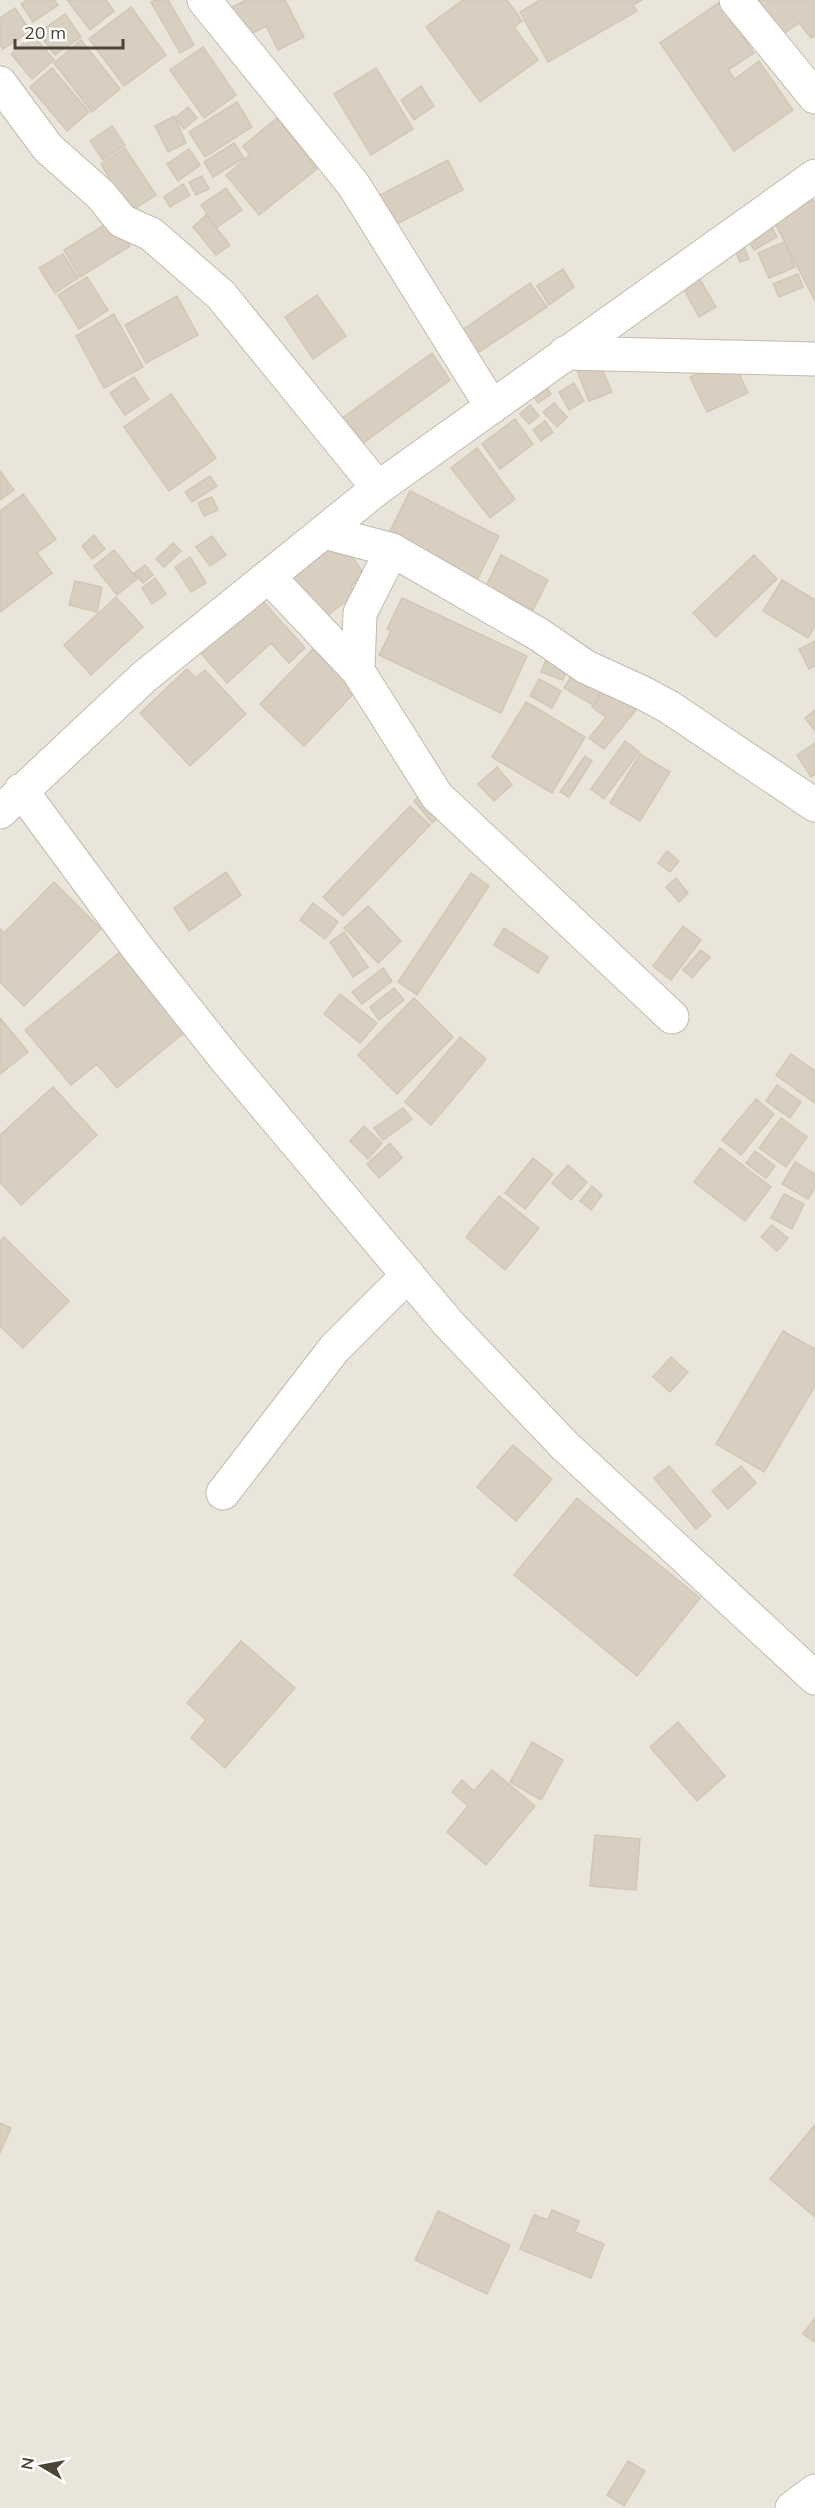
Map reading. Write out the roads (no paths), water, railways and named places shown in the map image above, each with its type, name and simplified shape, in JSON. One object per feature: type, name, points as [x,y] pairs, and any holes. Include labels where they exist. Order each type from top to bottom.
[{"type":"street","points":[[204,0],[353,184],[492,407]]},
{"type":"street","points":[[736,0],[815,97]]},
{"type":"street","points":[[0,83],[48,148],[101,195],[122,221],[150,234],[222,295],[378,488]]},
{"type":"street","points":[[815,176],[378,488],[144,677],[10,801],[139,950],[224,1057],[448,1323],[564,1445],[815,1678]]},
{"type":"street","points":[[565,353],[815,359]]},
{"type":"street","points":[[325,532],[392,550],[538,634],[586,667],[643,693],[669,708],[815,805]]},
{"type":"street","points":[[358,671],[360,613],[392,550]]},
{"type":"street","points":[[269,577],[358,671],[437,796],[672,1017]]},
{"type":"street","points":[[223,1493],[334,1349],[408,1275]]},
{"type":"street","points":[[792,2508],[815,2491]]}]
